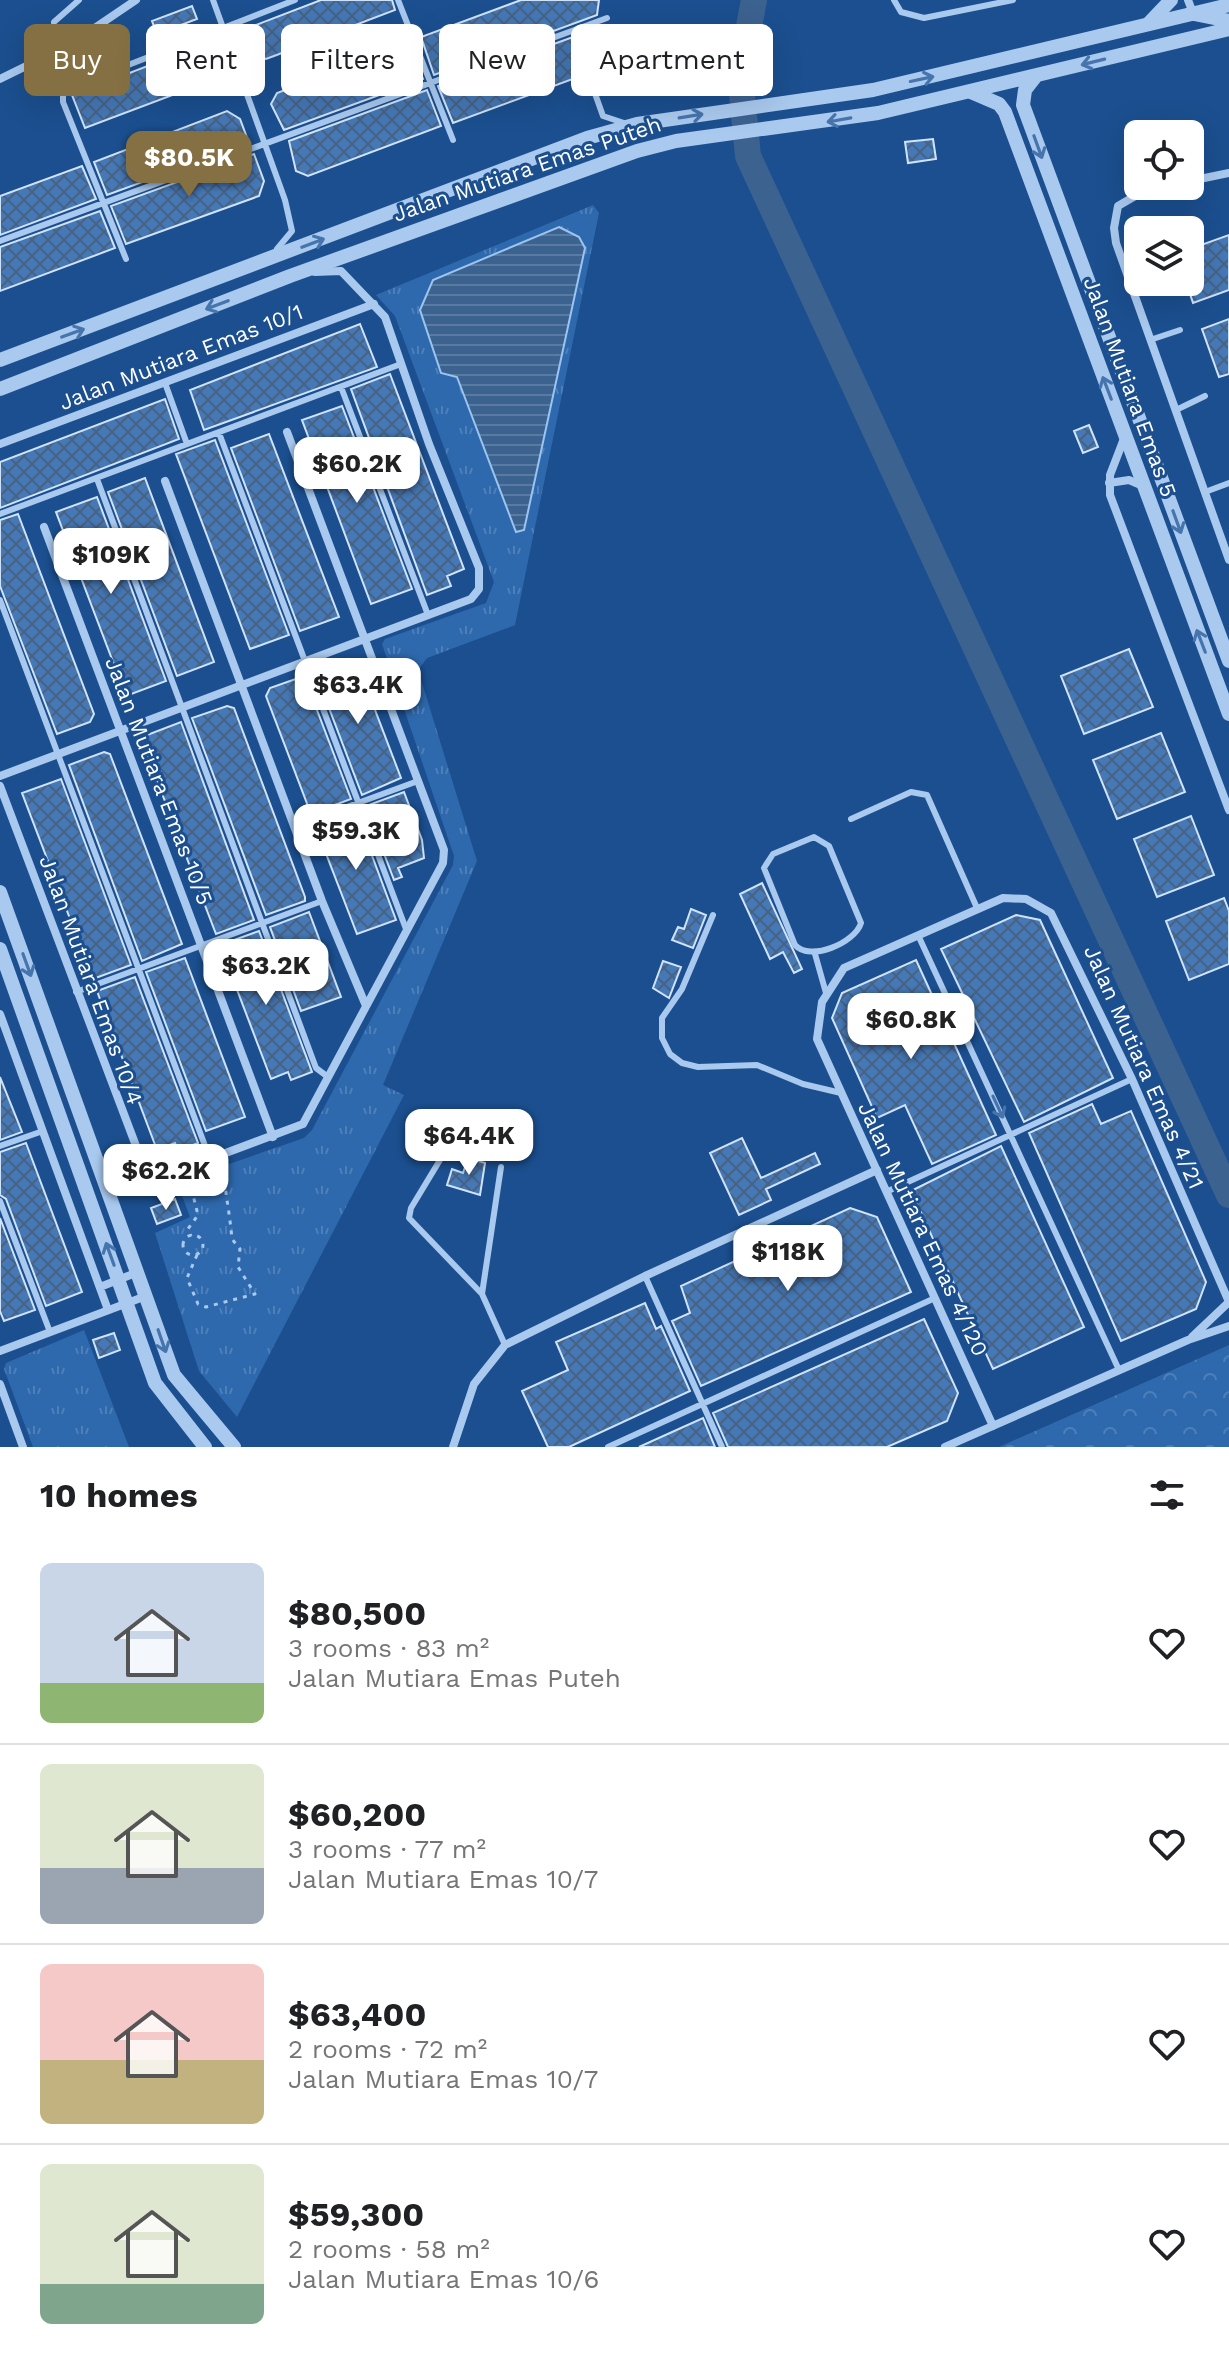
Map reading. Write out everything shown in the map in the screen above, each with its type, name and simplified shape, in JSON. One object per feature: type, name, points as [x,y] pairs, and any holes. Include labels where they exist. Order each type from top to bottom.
[{"type":"street","points":[[99,24],[136,0]]},
{"type":"street","points":[[1149,24],[1171,0]]},
{"type":"street","name":"Jalan Mutiara Emas Puteh","points":[[0,360],[587,138],[637,124],[873,90],[1149,24],[1199,8],[1229,5]]},
{"type":"street","points":[[1168,44],[1199,8],[1229,21]]},
{"type":"street","name":"Jalan Mutiara Emas Puteh","points":[[0,389],[290,276],[637,151],[723,134],[821,123],[971,92],[1229,29]]},
{"type":"street","points":[[0,79],[24,67]]},
{"type":"street","name":"Jalan Mutiara Emas 5","points":[[1036,76],[1025,90],[1023,105],[1229,661]]},
{"type":"street","name":"Jalan Mutiara Emas 5","points":[[971,92],[999,104],[1005,112],[1229,714]]},
{"type":"street","points":[[1204,178],[1229,173]]},
{"type":"street","points":[[1124,264],[1114,228],[1118,206],[1128,200]]},
{"type":"street","points":[[0,776],[428,615],[474,596],[480,586],[479,568],[385,317],[341,271],[290,276]]},
{"type":"street","points":[[1135,296],[1229,560]]},
{"type":"street","name":"Jalan Mutiara Emas 10/1","points":[[0,444],[374,304]]},
{"type":"street","points":[[186,1168],[273,1137],[306,1120],[443,863],[442,843],[287,432]]},
{"type":"street","points":[[1125,436],[1109,483],[1110,495],[1229,810]]},
{"type":"street","points":[[1109,483],[1129,480],[1144,487]]},
{"type":"street","points":[[165,481],[322,901],[366,1006]]},
{"type":"street","name":"Jalan Mutiara Emas 10/5","points":[[44,527],[273,1137]]},
{"type":"street","name":"Jalan Mutiara Emas 10/4","points":[[0,786],[141,1165],[147,1175],[159,1178],[186,1168]]},
{"type":"street","points":[[0,892],[174,1375],[234,1447]]},
{"type":"street","name":"Jalan Mutiara Emas 4/21","points":[[977,908],[1003,898],[1033,901],[1056,918],[1132,1079],[1229,1302]]},
{"type":"street","points":[[824,998],[844,968],[977,908]]},
{"type":"street","points":[[0,949],[155,1383],[205,1447]]},
{"type":"street","name":"Jalan Mutiara Emas 4/120","points":[[824,998],[817,1039],[993,1426]]},
{"type":"street","points":[[1,1018],[108,1310]]},
{"type":"street","points":[[453,1447],[460,1418],[474,1384],[505,1345],[645,1276],[877,1170]]},
{"type":"street","points":[[100,1287],[138,1272]]},
{"type":"street","points":[[0,1351],[146,1296]]},
{"type":"street","points":[[1188,1340],[1229,1302]]},
{"type":"street","points":[[945,1447],[1188,1340],[1229,1326]]},
{"type":"street","points":[[0,1384],[23,1447]]},
{"type":"lane","points":[[54,24],[79,0]]},
{"type":"lane","points":[[213,0],[223,24]]},
{"type":"lane","points":[[232,24],[295,0]]},
{"type":"lane","points":[[398,0],[453,140]]},
{"type":"lane","points":[[894,0],[901,12],[924,18],[1013,0]]},
{"type":"lane","points":[[0,241],[607,18]]},
{"type":"lane","points":[[126,259],[63,102],[66,90],[146,58]]},
{"type":"lane","points":[[240,271],[275,251],[290,237],[291,224],[248,96]]},
{"type":"lane","points":[[596,96],[603,116],[637,124]]},
{"type":"lane","points":[[1150,340],[1180,330]]},
{"type":"lane","points":[[0,514],[401,364]]},
{"type":"lane","points":[[165,383],[187,444]]},
{"type":"lane","points":[[341,387],[428,615]]},
{"type":"lane","points":[[1176,410],[1205,396]]},
{"type":"lane","points":[[219,433],[406,929]]},
{"type":"lane","points":[[97,479],[316,1068],[328,1077]]},
{"type":"lane","points":[[1205,492],[1229,483]]},
{"type":"lane","points":[[0,600],[210,1159]]},
{"type":"lane","points":[[295,826],[418,781]]},
{"type":"lane","points":[[851,819],[911,792],[927,795],[977,908]]},
{"type":"lane","points":[[814,837],[829,846],[861,923],[852,936],[815,954],[803,953],[795,945],[764,868],[773,854],[814,837]]},
{"type":"lane","points":[[76,992],[322,901]]},
{"type":"lane","points":[[713,915],[682,989],[662,1018],[662,1038],[670,1054],[682,1063],[698,1067],[757,1065],[803,1084],[841,1093]]},
{"type":"lane","points":[[918,935],[1119,1370]]},
{"type":"lane","points":[[815,954],[824,998]]},
{"type":"lane","points":[[886,1192],[1132,1079]]},
{"type":"lane","points":[[0,1146],[43,1131]]},
{"type":"lane","points":[[443,1155],[411,1208],[410,1223],[482,1294],[505,1345]]},
{"type":"lane","points":[[482,1294],[501,1167]]},
{"type":"lane","points":[[0,1201],[50,1332]]},
{"type":"lane","points":[[645,1276],[722,1447]]},
{"type":"lane","points":[[608,1447],[935,1298]]},
{"type":"path","points":[[191,1236],[198,1237],[203,1244],[187,1278],[198,1304],[206,1307],[255,1294],[238,1267],[240,1249],[232,1239],[221,1155]]},
{"type":"path","points":[[186,1168],[198,1215],[188,1229],[191,1236]]},
{"type":"path","points":[[191,1236],[183,1247],[188,1254],[197,1255]]},
{"type":"green space","points":[[593,205],[599,213],[515,625],[427,658],[418,670],[477,861],[383,1085],[404,1095],[237,1417],[199,1371],[155,1233],[190,1217],[177,1182],[304,1138],[312,1130],[453,865],[454,856],[382,644],[385,639],[486,603],[494,582],[395,316],[376,295]]},
{"type":"green space","points":[[84,1330],[129,1447],[33,1447],[4,1369],[6,1363]]},
{"type":"green space","points":[[1229,1345],[1229,1447],[999,1447]]},
{"type":"shaded area","points":[[559,227],[579,237],[585,248],[524,530],[516,532],[457,377],[441,373],[420,310],[433,280]]},
{"type":"building","points":[[321,0],[392,0],[395,10],[358,24],[281,24],[281,53],[266,59],[265,24],[259,24]]},
{"type":"building","points":[[521,0],[599,0],[597,15],[555,30],[555,24],[456,24]]},
{"type":"building","points":[[192,6],[197,19],[184,24],[153,24],[152,21]]},
{"type":"building","points":[[439,30],[439,73],[434,75],[423,43],[423,36]]},
{"type":"building","points":[[571,38],[571,80],[555,86],[555,44]]},
{"type":"building","points":[[146,67],[146,96],[170,96],[85,128],[72,96],[130,96],[130,73]]},
{"type":"building","points":[[427,90],[441,126],[308,176],[296,171],[289,141],[411,96],[423,96],[423,91]]},
{"type":"building","points":[[281,91],[281,96],[377,96],[284,130],[271,104]]},
{"type":"building","points":[[442,96],[526,96],[453,123]]},
{"type":"building","points":[[227,111],[240,119],[249,143],[107,195],[94,162]]},
{"type":"building","points":[[933,139],[936,159],[908,163],[905,142]]},
{"type":"building","points":[[254,154],[264,181],[259,196],[126,244],[111,206]]},
{"type":"building","points":[[82,166],[96,199],[0,235],[0,196]]},
{"type":"building","points":[[100,211],[115,248],[0,291],[0,247]]},
{"type":"building","points":[[1229,235],[1229,290],[1193,303],[1191,296],[1204,296],[1204,244]]},
{"type":"building","points":[[1229,319],[1229,374],[1219,377],[1202,329]]},
{"type":"building","points":[[360,324],[377,367],[204,430],[190,390]]},
{"type":"building","points":[[390,374],[464,569],[447,576],[451,586],[427,595],[351,389]]},
{"type":"building","points":[[165,399],[179,439],[0,508],[0,462]]},
{"type":"building","points":[[342,406],[412,589],[371,604],[302,420]]},
{"type":"building","points":[[1089,425],[1098,447],[1083,453],[1074,431]]},
{"type":"building","points":[[269,434],[339,617],[300,631],[231,448]]},
{"type":"building","points":[[215,440],[289,635],[250,649],[176,454]]},
{"type":"building","points":[[145,478],[214,662],[177,676],[108,492]]},
{"type":"building","points":[[97,497],[166,681],[126,696],[56,512]]},
{"type":"building","points":[[18,514],[94,714],[90,722],[57,734],[0,586],[0,520]]},
{"type":"building","points":[[1129,649],[1153,707],[1084,734],[1061,676]]},
{"type":"building","points":[[347,659],[351,671],[359,668],[401,778],[362,795],[315,671]]},
{"type":"building","points":[[304,676],[351,799],[311,814],[266,696],[270,688]]},
{"type":"building","points":[[227,706],[234,708],[305,897],[305,901],[266,915],[192,718]]},
{"type":"building","points":[[181,722],[254,920],[216,934],[143,744],[147,735]]},
{"type":"building","points":[[1161,733],[1185,792],[1117,819],[1093,760]]},
{"type":"building","points":[[104,752],[110,754],[182,944],[142,961],[69,765]]},
{"type":"building","points":[[61,779],[131,965],[93,979],[22,793]]},
{"type":"building","points":[[404,792],[422,840],[424,858],[398,868],[402,877],[394,880],[366,806]]},
{"type":"building","points":[[355,810],[396,920],[357,934],[315,825]]},
{"type":"building","points":[[1191,816],[1214,875],[1157,897],[1134,839]]},
{"type":"building","points":[[762,883],[802,969],[794,973],[783,952],[770,959],[740,894]]},
{"type":"building","points":[[1224,898],[1229,911],[1229,964],[1189,980],[1166,921]]},
{"type":"building","points":[[691,909],[706,915],[693,948],[672,940],[678,927],[684,929]]},
{"type":"building","points":[[309,912],[341,997],[301,1011],[270,927]]},
{"type":"building","points":[[1016,915],[1040,920],[1113,1078],[1024,1122],[941,949]]},
{"type":"building","points":[[259,931],[312,1072],[291,1080],[288,1072],[271,1079],[220,945]]},
{"type":"building","points":[[185,958],[245,1117],[206,1131],[146,972]]},
{"type":"building","points":[[916,960],[996,1135],[932,1164],[905,1105],[877,1118],[832,1018],[842,993]]},
{"type":"building","points":[[663,961],[681,967],[669,998],[653,988]]},
{"type":"building","points":[[135,977],[198,1143],[178,1151],[175,1143],[157,1150],[97,991]]},
{"type":"building","points":[[0,1077],[22,1132],[0,1140]]},
{"type":"building","points":[[1092,1104],[1101,1124],[1131,1111],[1206,1282],[1196,1309],[1121,1341],[1029,1133]]},
{"type":"building","points":[[742,1138],[761,1178],[815,1153],[820,1164],[766,1189],[771,1200],[739,1215],[710,1153]]},
{"type":"building","points":[[26,1143],[82,1292],[46,1306],[6,1199],[0,1195],[0,1152]]},
{"type":"building","points":[[1001,1146],[1084,1327],[993,1369],[911,1191]]},
{"type":"building","points":[[468,1158],[485,1163],[480,1195],[447,1185],[452,1169],[463,1173]]},
{"type":"building","points":[[175,1199],[181,1215],[157,1224],[151,1208]]},
{"type":"building","points":[[850,1208],[877,1217],[911,1292],[701,1386],[672,1321],[690,1313],[681,1286]]},
{"type":"building","points":[[0,1218],[35,1310],[4,1321],[0,1311]]},
{"type":"building","points":[[645,1303],[656,1329],[661,1326],[690,1391],[569,1447],[548,1447],[522,1391],[568,1370],[556,1342]]},
{"type":"building","points":[[924,1319],[958,1393],[947,1421],[887,1447],[728,1447],[713,1413]]},
{"type":"building","points":[[114,1333],[120,1350],[99,1358],[93,1340]]},
{"type":"building","points":[[703,1418],[715,1447],[639,1447],[681,1428]]},
{"type":"waterway","points":[[754,0],[740,74],[748,156],[1229,1195]]}]
